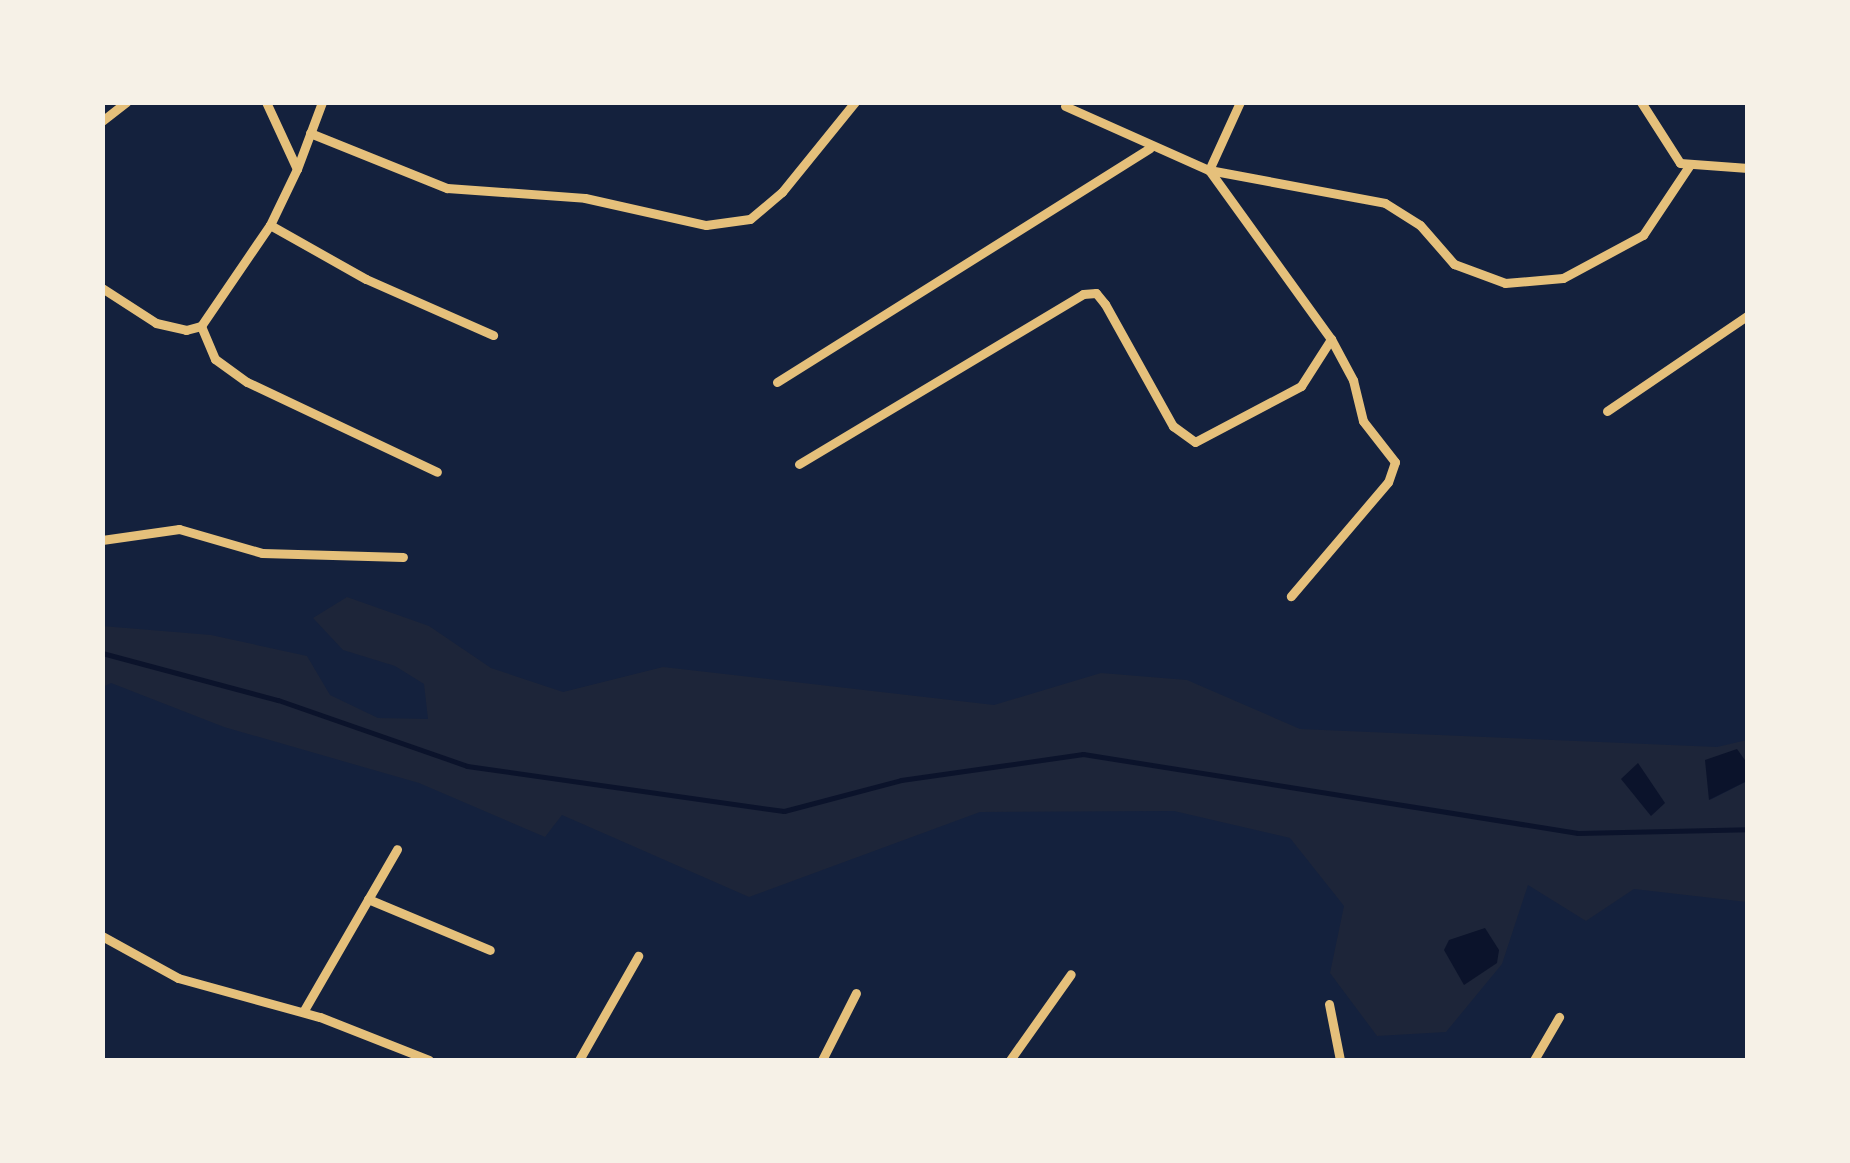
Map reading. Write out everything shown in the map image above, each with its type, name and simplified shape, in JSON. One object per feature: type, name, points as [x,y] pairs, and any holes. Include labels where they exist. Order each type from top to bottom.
[{"type":"street","points":[[102,121],[126,102]]},
{"type":"street","points":[[266,102],[297,169]]},
{"type":"street","points":[[201,326],[270,225],[297,169],[322,102]]},
{"type":"street","points":[[310,133],[447,188],[584,198],[706,225],[750,219],[761,210],[855,102]]},
{"type":"street","points":[[1209,170],[1240,102]]},
{"type":"street","points":[[1641,102],[1666,150],[1689,166],[1748,168]]},
{"type":"street","points":[[1063,104],[1150,148],[1209,170],[1385,202],[1420,225],[1454,264],[1504,283],[1564,278],[1642,235],[1689,166]]},
{"type":"street","points":[[777,382],[1150,148]]},
{"type":"street","points":[[1209,170],[1331,340],[1354,380],[1364,421],[1395,462],[1388,482],[1292,596]]},
{"type":"street","points":[[270,225],[366,279],[493,335]]},
{"type":"street","points":[[102,288],[167,327],[201,326]]},
{"type":"street","points":[[799,464],[1083,294],[1096,293],[1105,304],[1174,426],[1195,442],[1301,386],[1331,340]]},
{"type":"street","points":[[1608,411],[1748,315]]},
{"type":"street","points":[[201,326],[215,359],[246,382],[437,472]]},
{"type":"street","points":[[102,540],[179,529],[262,553],[403,556]]},
{"type":"street","points":[[303,1012],[397,849]]},
{"type":"street","points":[[368,899],[490,950]]},
{"type":"street","points":[[104,941],[178,978],[264,1007],[303,1012],[429,1060]]},
{"type":"street","points":[[579,1060],[638,956]]},
{"type":"street","points":[[1010,1060],[1071,974]]},
{"type":"street","points":[[822,1060],[856,993]]},
{"type":"street","points":[[1329,1004],[1340,1060]]},
{"type":"street","points":[[1534,1060],[1559,1017]]},
{"type":"shaded area","points":[[347,597],[429,626],[491,668],[563,692],[663,667],[994,705],[1101,673],[1187,680],[1300,729],[1717,747],[1747,740],[1747,763],[1710,800],[1747,781],[1747,902],[1634,889],[1586,921],[1528,885],[1502,964],[1446,1032],[1377,1036],[1330,973],[1344,906],[1290,838],[1174,811],[980,812],[749,897],[562,815],[545,837],[419,783],[224,727],[111,683],[103,687],[102,626],[211,635],[307,656],[330,695],[378,718],[428,719],[424,684],[395,666],[343,650],[313,618]]},
{"type":"shaded area","points":[[1737,749],[1747,763],[1747,781],[1709,800],[1705,760]]},
{"type":"shaded area","points":[[1638,763],[1665,803],[1651,816],[1621,779]]},
{"type":"shaded area","points":[[1485,928],[1499,950],[1497,963],[1464,985],[1444,950],[1449,940]]},
{"type":"waterway","points":[[102,653],[278,700],[467,766],[784,811],[901,780],[1083,754],[1578,833],[1748,829]]}]
